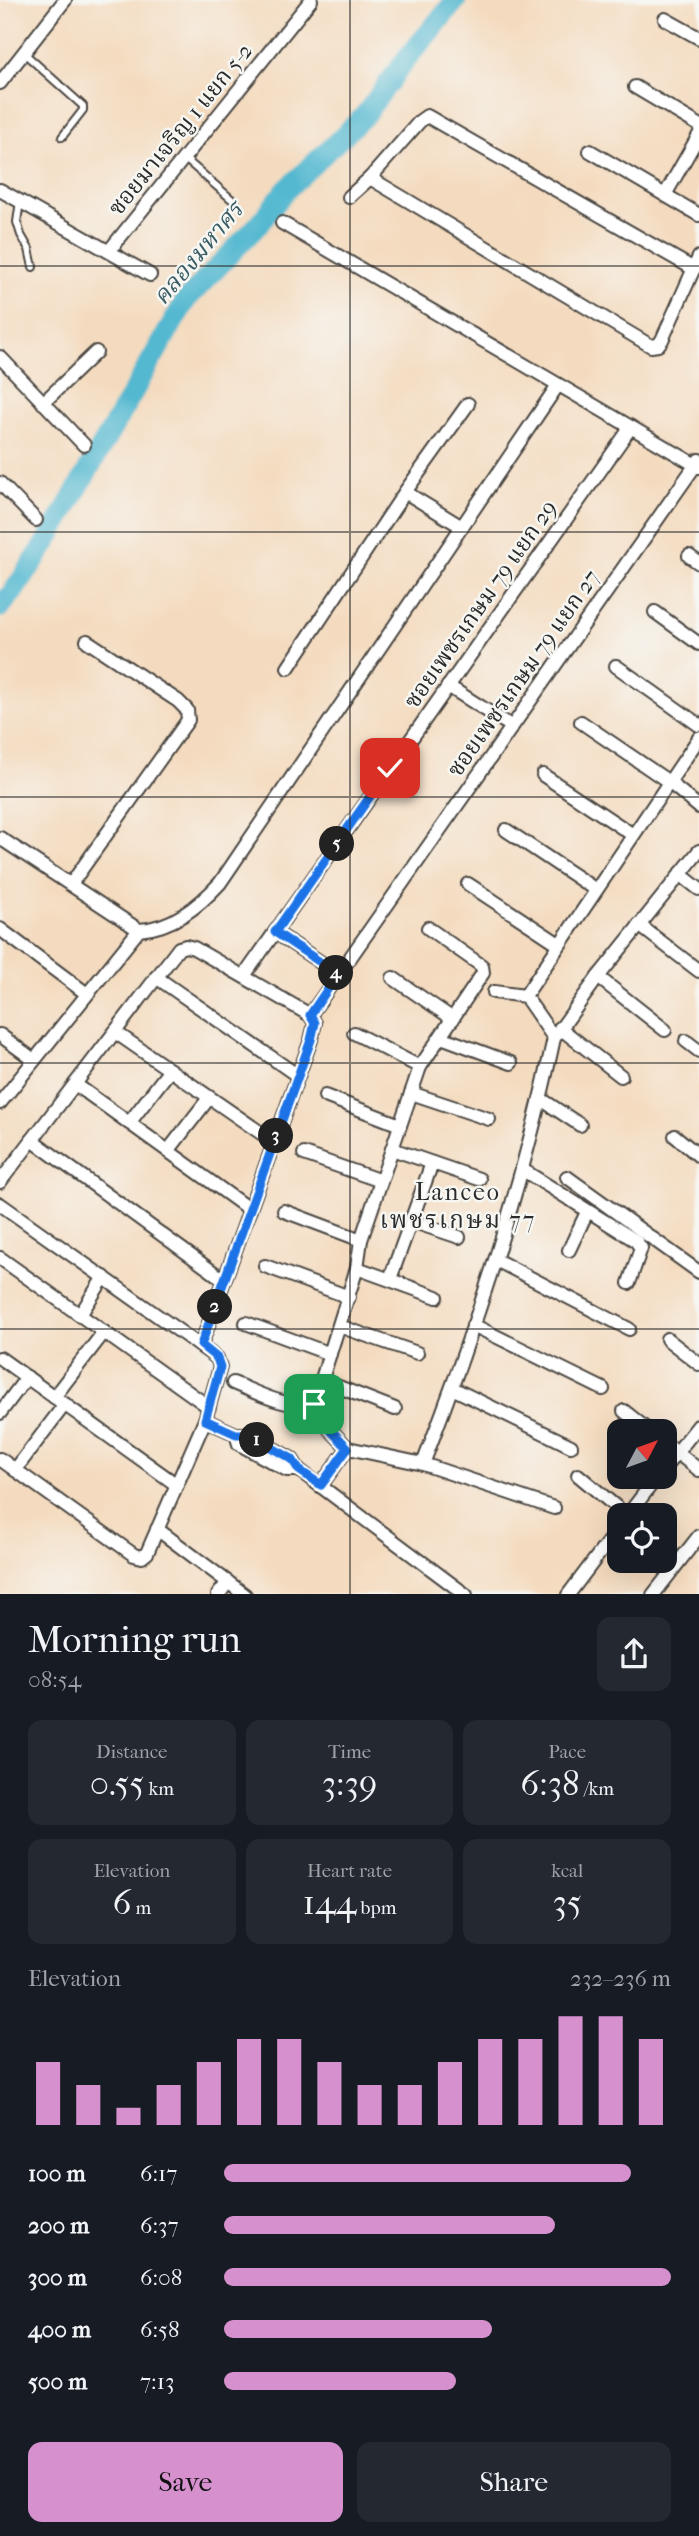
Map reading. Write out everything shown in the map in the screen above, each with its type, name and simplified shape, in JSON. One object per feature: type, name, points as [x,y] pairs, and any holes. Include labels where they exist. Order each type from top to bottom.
[{"type":"street","points":[[0,83],[65,0]]},
{"type":"street","name":"ซอยมาเจริญ 1 แยก 5-2","points":[[109,251],[311,0]]},
{"type":"street","points":[[665,19],[699,38]]},
{"type":"street","points":[[635,87],[699,125]]},
{"type":"street","points":[[349,197],[427,116],[696,263],[662,340],[658,345],[651,346],[370,177]]},
{"type":"street","points":[[665,195],[699,135]]},
{"type":"street","points":[[590,151],[699,215]]},
{"type":"street","points":[[0,190],[150,275]]},
{"type":"street","points":[[282,223],[698,464]]},
{"type":"street","points":[[43,403],[96,352]]},
{"type":"street","points":[[0,357],[84,445]]},
{"type":"street","points":[[0,838],[139,930],[157,929],[183,916],[208,896],[220,883],[558,385]]},
{"type":"street","points":[[288,668],[405,492],[468,404]]},
{"type":"street","name":"ซอยเพชรเกษม 79 แยก 29","points":[[244,976],[631,427]]},
{"type":"street","name":"ซอยเพชรเกษม 79 แยก 27","points":[[310,1015],[698,464]]},
{"type":"street","points":[[0,482],[36,520]]},
{"type":"street","points":[[405,492],[462,527]]},
{"type":"street","points":[[655,612],[699,644]]},
{"type":"street","points":[[71,884],[188,720],[187,710],[178,701],[87,641]]},
{"type":"street","points":[[616,666],[699,725]]},
{"type":"street","points":[[448,686],[511,726]]},
{"type":"street","points":[[581,722],[669,782],[699,807]]},
{"type":"street","points":[[524,996],[699,738]]},
{"type":"street","points":[[543,775],[633,835]]},
{"type":"street","points":[[506,830],[596,890]]},
{"type":"street","points":[[422,1464],[452,1388],[496,1260],[523,1170],[557,1033],[597,977],[699,851]]},
{"type":"street","points":[[680,874],[699,889]]},
{"type":"street","points":[[468,884],[559,944]]},
{"type":"street","points":[[639,925],[699,971]]},
{"type":"street","points":[[428,928],[484,969],[420,1067],[361,1240],[349,1297],[314,1404],[317,1416],[348,1448],[422,1464],[554,1508]]},
{"type":"street","points":[[0,929],[87,994]]},
{"type":"street","points":[[0,1104],[139,930]]},
{"type":"street","points":[[275,932],[338,974]]},
{"type":"street","points":[[0,1182],[179,948],[194,948],[310,1015],[315,1023],[298,1076],[201,1345]]},
{"type":"street","points":[[156,977],[298,1076]]},
{"type":"street","points":[[597,977],[665,1030]]},
{"type":"street","points":[[393,978],[453,1019]]},
{"type":"street","points":[[494,992],[524,996],[557,1033],[621,1076]]},
{"type":"street","points":[[114,1032],[274,1142]]},
{"type":"street","points":[[354,1033],[420,1067]]},
{"type":"street","points":[[0,1035],[34,1060]]},
{"type":"street","points":[[441,1037],[511,1063]]},
{"type":"street","points":[[686,1041],[699,1051]]},
{"type":"street","points":[[129,1123],[170,1070]]},
{"type":"street","points":[[75,1084],[250,1210]]},
{"type":"street","points":[[411,1093],[489,1119]]},
{"type":"street","points":[[325,1096],[400,1125]]},
{"type":"street","points":[[168,1151],[209,1098]]},
{"type":"street","points":[[541,1099],[580,1125]]},
{"type":"street","points":[[675,1136],[699,1156]]},
{"type":"street","points":[[32,1140],[224,1280]]},
{"type":"street","points":[[392,1149],[479,1179]]},
{"type":"street","points":[[304,1154],[381,1181]]},
{"type":"street","points":[[390,1279],[432,1163]]},
{"type":"street","points":[[523,1170],[636,1241],[641,1248],[629,1283]]},
{"type":"street","points":[[567,1177],[699,1272]]},
{"type":"street","points":[[0,1204],[201,1345],[217,1358],[220,1367],[207,1413],[177,1485],[147,1553],[138,1557],[0,1459]]},
{"type":"street","points":[[284,1211],[361,1240]]},
{"type":"street","points":[[569,1250],[587,1212]]},
{"type":"street","points":[[411,1220],[459,1237]]},
{"type":"street","points":[[0,1258],[104,1332],[236,1434],[247,1434],[292,1459],[299,1470],[466,1594]]},
{"type":"street","points":[[496,1260],[629,1329]]},
{"type":"street","points":[[265,1266],[349,1297]]},
{"type":"street","points":[[357,1268],[438,1297]]},
{"type":"street","points":[[80,1315],[104,1277]]},
{"type":"street","points":[[246,1323],[330,1354]]},
{"type":"street","points":[[473,1325],[603,1389]]},
{"type":"street","points":[[339,1326],[417,1353]]},
{"type":"street","points":[[15,1470],[104,1332]]},
{"type":"street","points":[[667,1339],[699,1364]]},
{"type":"street","points":[[0,1357],[177,1485]]},
{"type":"street","points":[[0,1413],[27,1377]]},
{"type":"street","points":[[321,1380],[395,1409]]},
{"type":"street","points":[[233,1383],[279,1402],[301,1406],[314,1404]]},
{"type":"street","points":[[452,1388],[571,1446]]},
{"type":"street","points":[[624,1411],[634,1419]]},
{"type":"street","points":[[699,1425],[677,1452],[699,1470]]},
{"type":"street","points":[[321,1485],[348,1448]]},
{"type":"street","points":[[578,1475],[611,1503]]},
{"type":"street","points":[[637,1503],[648,1489]]},
{"type":"street","points":[[157,1529],[246,1594]]},
{"type":"street","points":[[653,1594],[699,1536]]},
{"type":"street","points":[[568,1594],[607,1543]]},
{"type":"street","points":[[218,1594],[228,1582]]},
{"type":"lane","points":[[24,52],[83,106],[83,110],[62,137]]},
{"type":"lane","points":[[184,158],[236,203]]},
{"type":"lane","points":[[20,201],[16,222],[29,248],[33,267]]},
{"type":"waterway","name":"คลองมหาศร","points":[[0,607],[45,545],[186,300],[259,224],[285,191],[364,116],[404,62],[456,0]]},
{"type":"district","name":"Lanceo เพชรเกษม 77","points":[[458,1206]]},
{"type":"route","points":[[314,1404],[317,1416],[348,1448],[321,1485],[299,1470],[292,1459],[247,1434],[236,1434],[205,1420],[220,1367],[217,1358],[201,1345],[311,1040],[315,1023],[310,1015],[338,974],[275,932],[390,768]]}]
